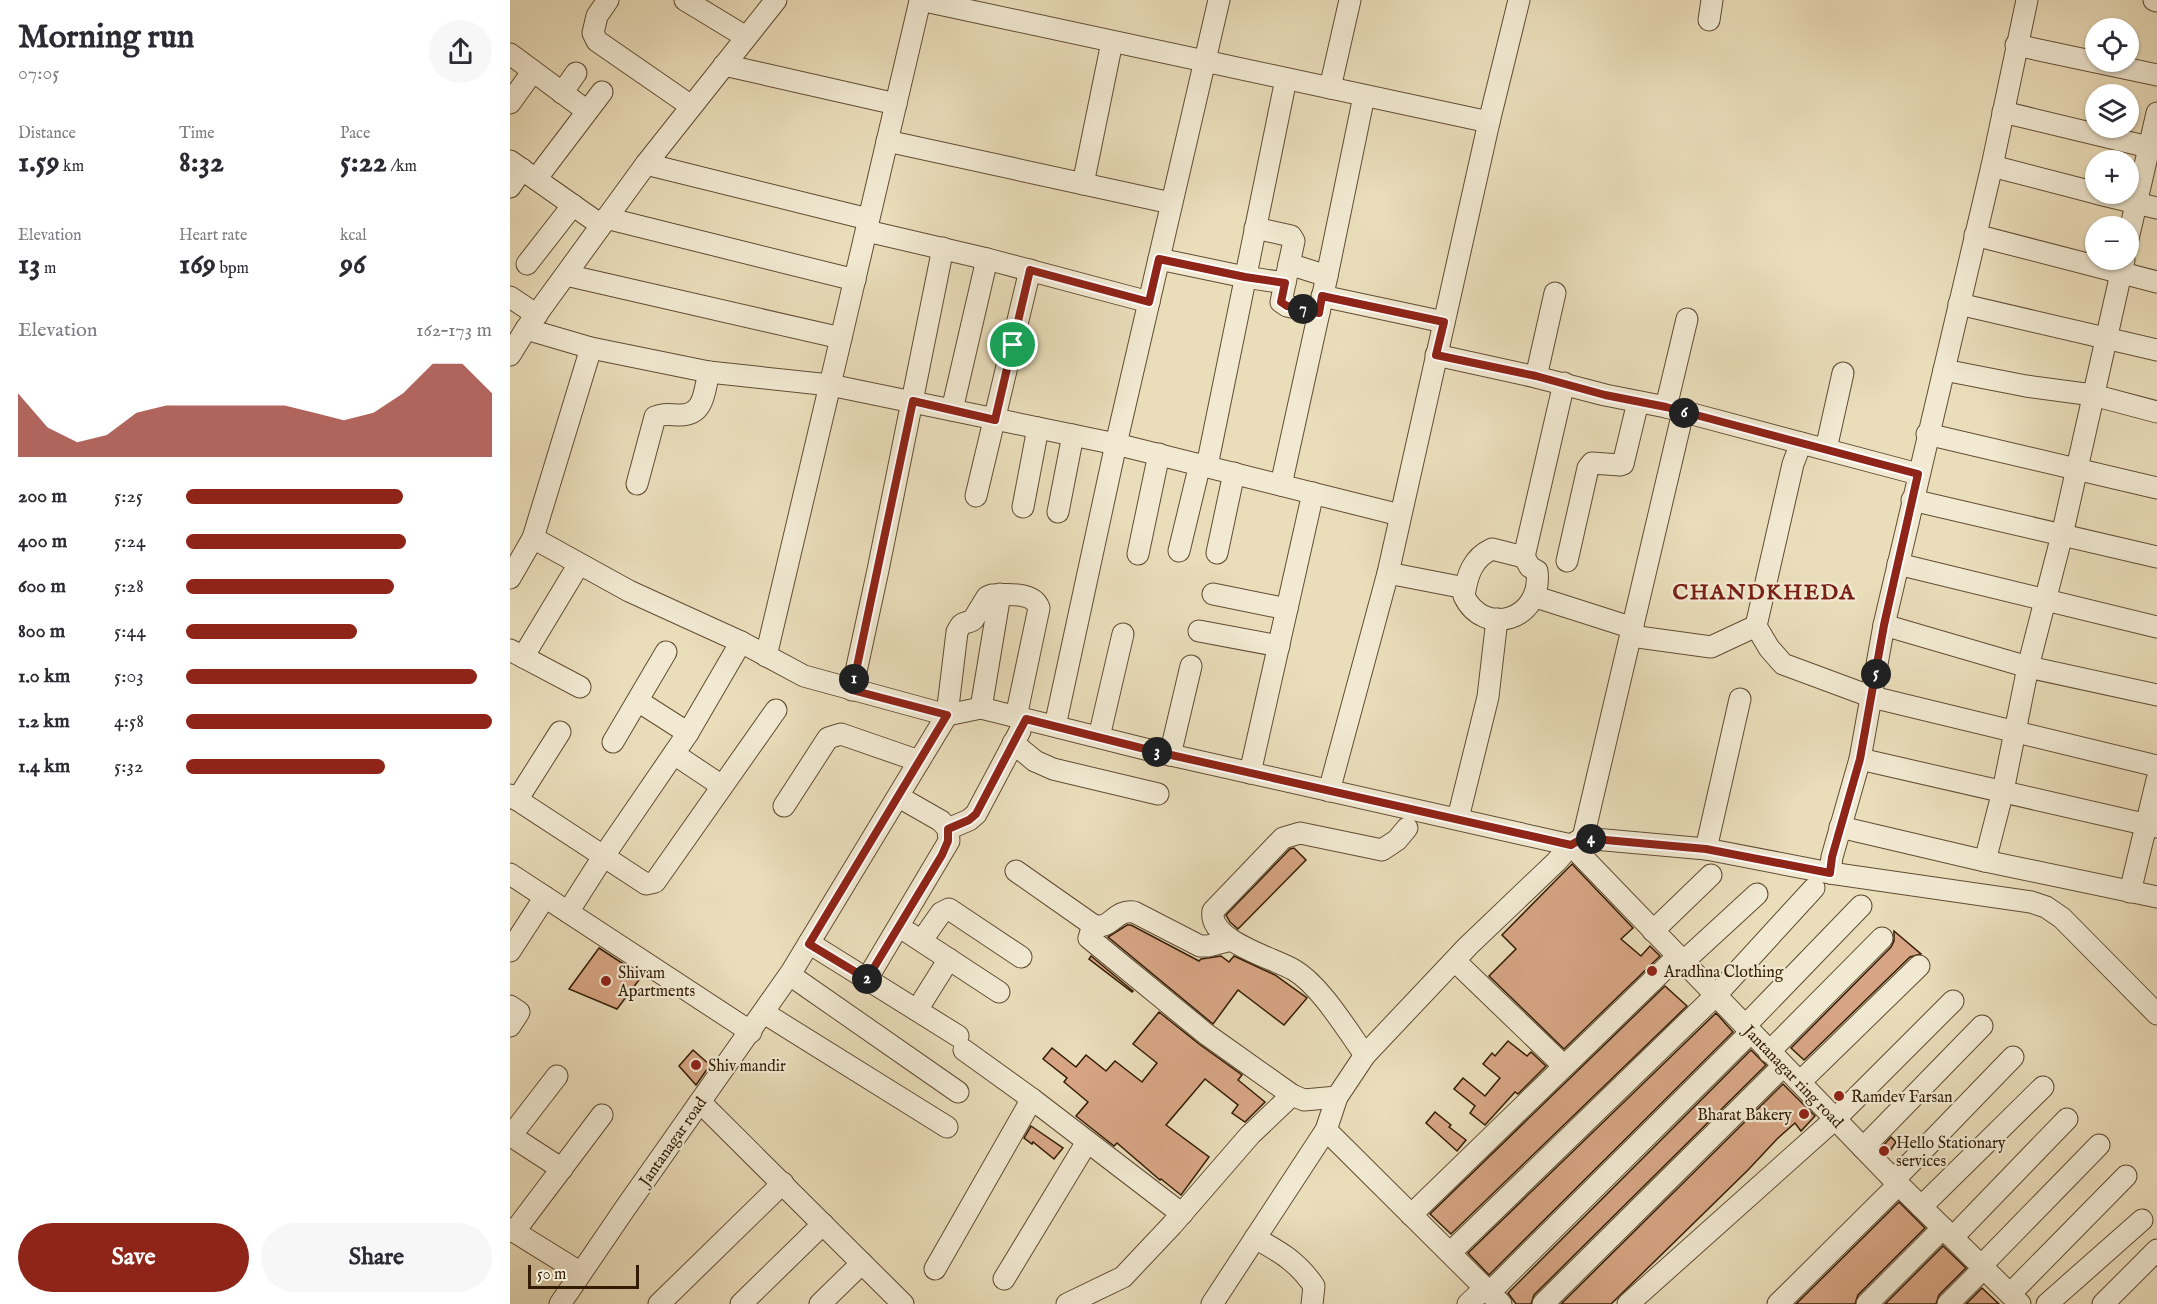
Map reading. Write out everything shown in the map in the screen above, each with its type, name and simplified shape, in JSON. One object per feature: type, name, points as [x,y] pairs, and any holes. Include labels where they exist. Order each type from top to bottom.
[{"type":"street","points":[[608,0],[597,16],[593,33],[597,41],[691,106]]},
{"type":"street","points":[[686,0],[746,37]]},
{"type":"street","points":[[510,355],[531,322],[646,164],[776,0]]},
{"type":"street","points":[[766,656],[920,0],[1489,122]]},
{"type":"street","points":[[1055,726],[1116,444],[1219,0]]},
{"type":"street","points":[[1330,88],[1350,0]]},
{"type":"street","points":[[1329,791],[1388,573],[1489,122],[1519,0]]},
{"type":"street","points":[[1830,873],[1832,857],[1860,759],[1884,625],[1927,434],[1992,166],[2027,0]]},
{"type":"street","points":[[1083,184],[1112,42]]},
{"type":"street","points":[[2016,45],[2157,75]]},
{"type":"street","points":[[510,54],[587,111]]},
{"type":"street","points":[[724,65],[896,104]]},
{"type":"street","points":[[510,103],[533,71]]},
{"type":"street","points":[[562,93],[576,73]]},
{"type":"street","points":[[1179,550],[1203,465],[1286,79]]},
{"type":"street","points":[[510,187],[523,170],[587,111],[602,92]]},
{"type":"street","points":[[1281,485],[1364,96]]},
{"type":"street","points":[[2003,112],[2153,148]]},
{"type":"street","points":[[2139,220],[2147,206],[2157,113]]},
{"type":"street","points":[[887,141],[1172,203]]},
{"type":"street","points":[[646,164],[943,248],[1149,302]]},
{"type":"street","points":[[1992,166],[2085,190]]},
{"type":"street","points":[[523,170],[573,205],[604,221],[855,280]]},
{"type":"street","points":[[527,264],[573,205]]},
{"type":"street","points":[[1255,228],[1292,236],[1294,241],[1281,302],[1287,306],[1323,295]]},
{"type":"street","points":[[1975,235],[2085,258]]},
{"type":"street","points":[[852,690],[943,248]]},
{"type":"street","points":[[952,410],[987,259]]},
{"type":"street","points":[[1159,259],[1245,277],[1287,273],[1323,295],[1444,322]]},
{"type":"street","points":[[976,496],[1030,270]]},
{"type":"street","points":[[1985,861],[2003,791],[2028,667],[2062,536],[2121,270]]},
{"type":"street","points":[[2131,270],[2157,282]]},
{"type":"street","points":[[566,275],[841,338]]},
{"type":"street","points":[[1536,376],[1555,293]]},
{"type":"street","points":[[510,297],[531,322],[591,348],[709,372],[830,385],[913,401],[1159,454],[1400,515]]},
{"type":"street","points":[[1959,304],[2157,350]]},
{"type":"street","points":[[1212,1304],[1326,1130],[1337,1097],[1365,1055],[1455,960],[1577,841],[1632,632],[1675,410],[1687,319]]},
{"type":"street","points":[[510,578],[533,538],[591,348]]},
{"type":"street","points":[[1436,355],[1536,376],[1605,395],[1675,410],[1918,474]]},
{"type":"street","points":[[1944,370],[2026,386],[2093,395],[2157,412]]},
{"type":"street","points":[[637,483],[655,417],[661,414],[688,415],[694,413],[700,406],[709,372]]},
{"type":"street","points":[[1826,449],[1843,373]]},
{"type":"street","points":[[1524,557],[1491,549],[1482,554],[1470,569],[1465,588],[1464,596],[1474,611],[1489,619],[1509,619],[1520,614],[1536,597],[1537,571],[1530,567],[1524,557],[1564,383]]},
{"type":"street","points":[[1566,561],[1588,468],[1592,463],[1623,464],[1638,402]]},
{"type":"street","points":[[1023,507],[1038,428]]},
{"type":"street","points":[[1927,434],[2157,488]]},
{"type":"street","points":[[1058,512],[1073,435]]},
{"type":"street","points":[[1801,443],[1793,464],[1756,626],[1768,648],[1783,664],[1872,697],[2157,766]]},
{"type":"street","points":[[1138,554],[1159,454]]},
{"type":"street","points":[[1217,553],[1234,473]]},
{"type":"street","points":[[1250,773],[1313,493]]},
{"type":"street","points":[[1912,500],[2157,557]]},
{"type":"street","points":[[533,538],[629,591],[741,642],[804,676],[947,715],[981,708],[1170,755],[1329,791],[1577,841],[1706,849],[1830,873],[2031,902],[2046,907],[2062,918],[2157,1014]]},
{"type":"street","points":[[579,564],[517,653],[580,687]]},
{"type":"street","points":[[1898,564],[2157,627]]},
{"type":"street","points":[[1388,573],[1465,588]]},
{"type":"street","points":[[947,715],[957,632],[963,622],[973,620],[987,597],[1000,594],[1031,598],[1039,608],[1021,718],[1013,743],[976,814],[969,820],[948,829]]},
{"type":"street","points":[[981,708],[1000,594]]},
{"type":"street","points":[[1213,594],[1287,609]]},
{"type":"street","points":[[1536,597],[1632,632],[1711,647],[1756,626]]},
{"type":"street","points":[[1458,818],[1488,697],[1497,619]]},
{"type":"street","points":[[1884,625],[2028,667],[2157,695]]},
{"type":"street","points":[[1199,631],[1279,646]]},
{"type":"street","points":[[1099,737],[1123,634]]},
{"type":"street","points":[[568,912],[688,733],[741,642]]},
{"type":"street","points":[[613,742],[666,652]]},
{"type":"street","points":[[1170,755],[1191,666]]},
{"type":"street","points":[[1706,849],[1740,699]]},
{"type":"street","points":[[638,701],[688,733]]},
{"type":"street","points":[[560,732],[513,798],[646,884],[655,882],[776,710]]},
{"type":"street","name":"Jantanagar road","points":[[560,1304],[790,975],[947,715]]},
{"type":"street","points":[[784,806],[828,738],[834,735],[841,734],[919,761]]},
{"type":"street","points":[[1013,743],[1035,761],[1053,769],[1158,794]]},
{"type":"street","points":[[674,754],[722,786]]},
{"type":"street","points":[[1860,759],[2151,825]]},
{"type":"street","points":[[2130,892],[2151,825],[2157,780]]},
{"type":"street","points":[[867,979],[942,855],[948,841],[948,829],[941,821],[898,798]]},
{"type":"street","points":[[1840,827],[1985,861],[2157,897]]},
{"type":"street","points":[[1365,1055],[1309,981],[1294,970],[1231,940],[1212,918],[1214,911],[1283,838],[1300,832],[1382,850],[1397,840],[1407,828]]},
{"type":"street","name":"Jantanagar ring road","points":[[1577,841],[1653,931],[1896,1183],[2015,1299]]},
{"type":"street","points":[[1016,871],[1100,927],[1106,926],[1120,913],[1127,911],[1134,912],[1200,946],[1231,940]]},
{"type":"street","points":[[1653,931],[1711,875]]},
{"type":"street","points":[[514,883],[545,897],[751,1032]]},
{"type":"street","points":[[1450,1253],[1716,995],[1814,888]]},
{"type":"street","points":[[1411,1215],[1564,1066],[1681,959],[1757,894]]},
{"type":"street","points":[[510,951],[545,897]]},
{"type":"street","points":[[1468,1304],[1492,1295],[1748,1029],[1861,906]]},
{"type":"street","points":[[922,940],[941,913],[949,909],[1021,957]]},
{"type":"street","points":[[1094,925],[1089,938],[1206,1034],[1292,1095],[1304,1100],[1337,1097]]},
{"type":"street","points":[[898,927],[922,940],[999,992]]},
{"type":"street","points":[[1543,1304],[1776,1059],[1882,938]]},
{"type":"street","points":[[809,944],[917,1010],[1182,1214]]},
{"type":"street","points":[[917,1010],[949,959]]},
{"type":"street","points":[[1455,960],[1564,1066]]},
{"type":"street","points":[[1800,1082],[1918,966]]},
{"type":"street","points":[[790,975],[958,1092]]},
{"type":"street","points":[[1628,1304],[1835,1119],[1953,1001]]},
{"type":"street","points":[[510,1006],[519,1012],[510,1026]]},
{"type":"street","points":[[764,1013],[947,1127]]},
{"type":"street","points":[[1863,1148],[1982,1026]]},
{"type":"street","points":[[1778,1304],[1896,1183],[2013,1057]]},
{"type":"street","points":[[557,1076],[511,1137],[562,1169]]},
{"type":"street","points":[[1921,1207],[2043,1087]]},
{"type":"street","points":[[1067,1304],[1123,1277],[1250,1136],[1292,1095]]},
{"type":"street","points":[[935,1269],[1032,1099]]},
{"type":"street","points":[[700,1102],[903,1304]]},
{"type":"street","points":[[581,1273],[512,1231],[602,1115]]},
{"type":"street","points":[[1867,1304],[1948,1233],[2067,1119]]},
{"type":"street","points":[[1326,1130],[1492,1295]]},
{"type":"street","points":[[1004,1279],[1087,1142]]},
{"type":"street","points":[[1948,1304],[2099,1145]]},
{"type":"street","points":[[2015,1299],[2126,1176]]},
{"type":"street","points":[[659,1304],[783,1183]]},
{"type":"street","points":[[2047,1304],[2142,1220]]},
{"type":"street","points":[[741,1304],[823,1224]]},
{"type":"street","points":[[1255,1238],[1287,1256],[1303,1270],[1314,1286],[1315,1298],[1312,1304]]},
{"type":"street","points":[[2103,1304],[2157,1250]]},
{"type":"street","points":[[820,1304],[862,1263]]},
{"type":"building","points":[[1294,848],[1306,860],[1238,929],[1226,915],[1290,849]]},
{"type":"building","points":[[1572,864],[1633,928],[1621,939],[1641,956],[1650,946],[1660,956],[1564,1049],[1489,976],[1516,949],[1502,935]]},
{"type":"building","points":[[1127,925],[1199,961],[1221,956],[1229,962],[1234,956],[1275,975],[1307,998],[1284,1025],[1238,990],[1213,1024],[1108,937]]},
{"type":"building","points":[[1894,931],[1921,954],[1910,957],[1804,1060],[1791,1048],[1891,947],[1894,941]]},
{"type":"building","name":"Shivam Apartments","points":[[599,948],[642,976],[617,1009],[569,989]]},
{"type":"building","points":[[1091,956],[1133,991],[1089,959]]},
{"type":"building","points":[[1665,986],[1687,1006],[1451,1234],[1430,1214]]},
{"type":"building","points":[[1159,1012],[1242,1075],[1238,1080],[1265,1102],[1245,1122],[1232,1113],[1238,1105],[1205,1079],[1166,1125],[1209,1157],[1181,1195],[1117,1143],[1114,1146],[1076,1116],[1088,1102],[1064,1082],[1067,1078],[1043,1059],[1052,1048],[1076,1067],[1086,1055],[1106,1071],[1115,1061],[1142,1082],[1157,1063],[1133,1044]]},
{"type":"building","points":[[1716,1013],[1733,1032],[1489,1275],[1468,1253]]},
{"type":"building","points":[[1508,1041],[1527,1056],[1531,1052],[1546,1066],[1518,1094],[1515,1092],[1485,1125],[1470,1113],[1475,1106],[1454,1089],[1463,1078],[1485,1096],[1500,1078],[1483,1064],[1492,1053],[1495,1056]]},
{"type":"building","points":[[693,1050],[710,1065],[696,1085],[679,1066]]},
{"type":"building","points":[[1751,1050],[1766,1065],[1534,1295],[1531,1304],[1516,1304],[1508,1293]]},
{"type":"building","points":[[1783,1084],[1815,1116],[1801,1131],[1795,1123],[1777,1139],[1611,1304],[1561,1304]]},
{"type":"building","points":[[1435,1112],[1466,1140],[1457,1151],[1426,1123]]},
{"type":"building","points":[[1031,1126],[1063,1148],[1054,1159],[1033,1142],[1032,1144],[1024,1138]]},
{"type":"building","points":[[1891,1137],[1896,1142],[1887,1155],[1881,1148]]},
{"type":"building","points":[[1899,1202],[1925,1228],[1858,1295],[1855,1304],[1796,1304]]},
{"type":"building","points":[[1943,1246],[1966,1268],[1939,1295],[1936,1304],[1885,1304]]},
{"type":"building","points":[[1982,1288],[1999,1304],[1966,1304]]},
{"type":"place","name":"Aradhna Clothing","points":[[1652,971]]},
{"type":"place","name":"Shivam Apartments","points":[[606,981]]},
{"type":"place","name":"Shiv mandir","points":[[696,1065]]},
{"type":"place","name":"Ramdev Farsan","points":[[1839,1096]]},
{"type":"place","name":"Bharat Bakery","points":[[1804,1114]]},
{"type":"place","name":"Hello Stationary services","points":[[1884,1151]]},
{"type":"district","name":"CHANDKHEDA","points":[[1764,591]]},
{"type":"route","points":[[1159,259],[1285,283],[1281,302],[1287,306],[1319,313],[1322,296],[1444,322],[1436,355],[1666,407],[1918,474],[1884,625],[1860,759],[1832,857],[1830,873],[1706,849],[1583,838],[1571,845],[1153,751],[1026,719],[976,814],[969,820],[948,829],[948,841],[942,855],[867,979],[809,944],[947,715],[852,690],[913,401],[995,420],[1013,345],[1030,270],[1149,302],[1159,259]]}]
